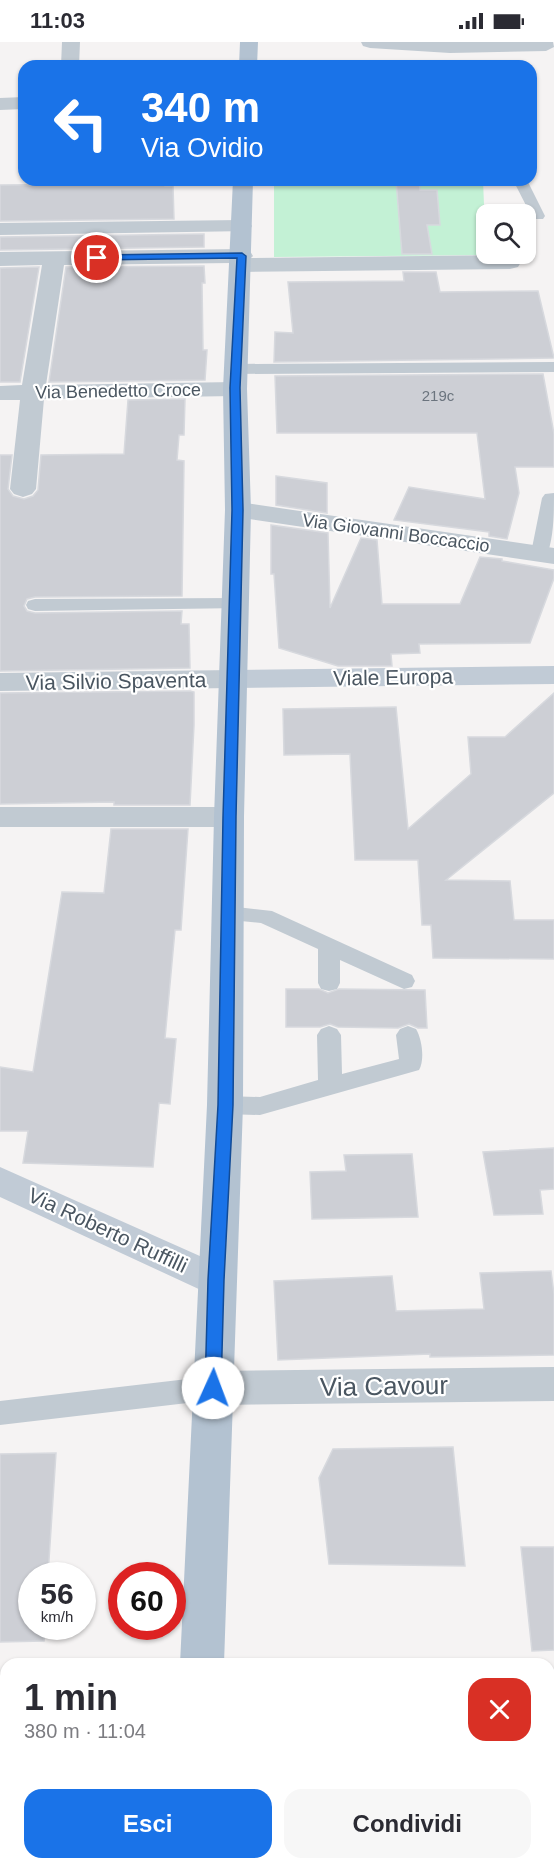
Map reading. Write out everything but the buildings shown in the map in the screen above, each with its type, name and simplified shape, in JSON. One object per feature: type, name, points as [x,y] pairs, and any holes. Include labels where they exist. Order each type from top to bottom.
[{"type":"main road","points":[[248,60],[249,42]]},
{"type":"main road","points":[[202,1658],[225,1105],[229,817],[237,510],[236,379],[243,186]]},
{"type":"street","points":[[70,60],[71,42]]},
{"type":"street","points":[[370,42],[457,47],[546,45]]},
{"type":"street","points":[[0,104],[18,103]]},
{"type":"street","points":[[0,229],[241,226]]},
{"type":"street","points":[[23,489],[33,393],[54,258]]},
{"type":"street","points":[[0,259],[476,258]]},
{"type":"street","name":"Via Benedetto Croce","points":[[0,393],[33,393],[236,379]]},
{"type":"street","name":"Via Giovanni Boccaccio","points":[[237,510],[547,554]]},
{"type":"street","name":"Viale Europa","points":[[233,679],[554,675]]},
{"type":"street","name":"Via Silvio Spaventa","points":[[0,682],[233,679]]},
{"type":"street","points":[[0,817],[229,817]]},
{"type":"street","name":"Via Roberto Ruffilli","points":[[0,1180],[216,1280]]},
{"type":"street","name":"Via Cavour","points":[[213,1388],[554,1384]]},
{"type":"lane","points":[[522,186],[528,204]]},
{"type":"lane","points":[[536,216],[554,215]]},
{"type":"lane","points":[[236,379],[554,367]]},
{"type":"lane","points":[[547,554],[551,498],[554,498]]},
{"type":"lane","points":[[35,605],[235,604]]},
{"type":"lane","points":[[228,914],[264,916],[404,981]]},
{"type":"lane","points":[[329,945],[329,983]]},
{"type":"lane","points":[[330,1035],[330,1086]]},
{"type":"lane","points":[[225,1105],[260,1106],[411,1064],[408,1035]]},
{"type":"lane","points":[[0,1413],[213,1388]]},
{"type":"green space","points":[[274,186],[483,186],[484,204],[476,204],[476,255],[274,257]]},
{"type":"route","points":[[97,258],[242,256],[235,388],[237,510],[229,817],[225,1105],[213,1388]]}]
